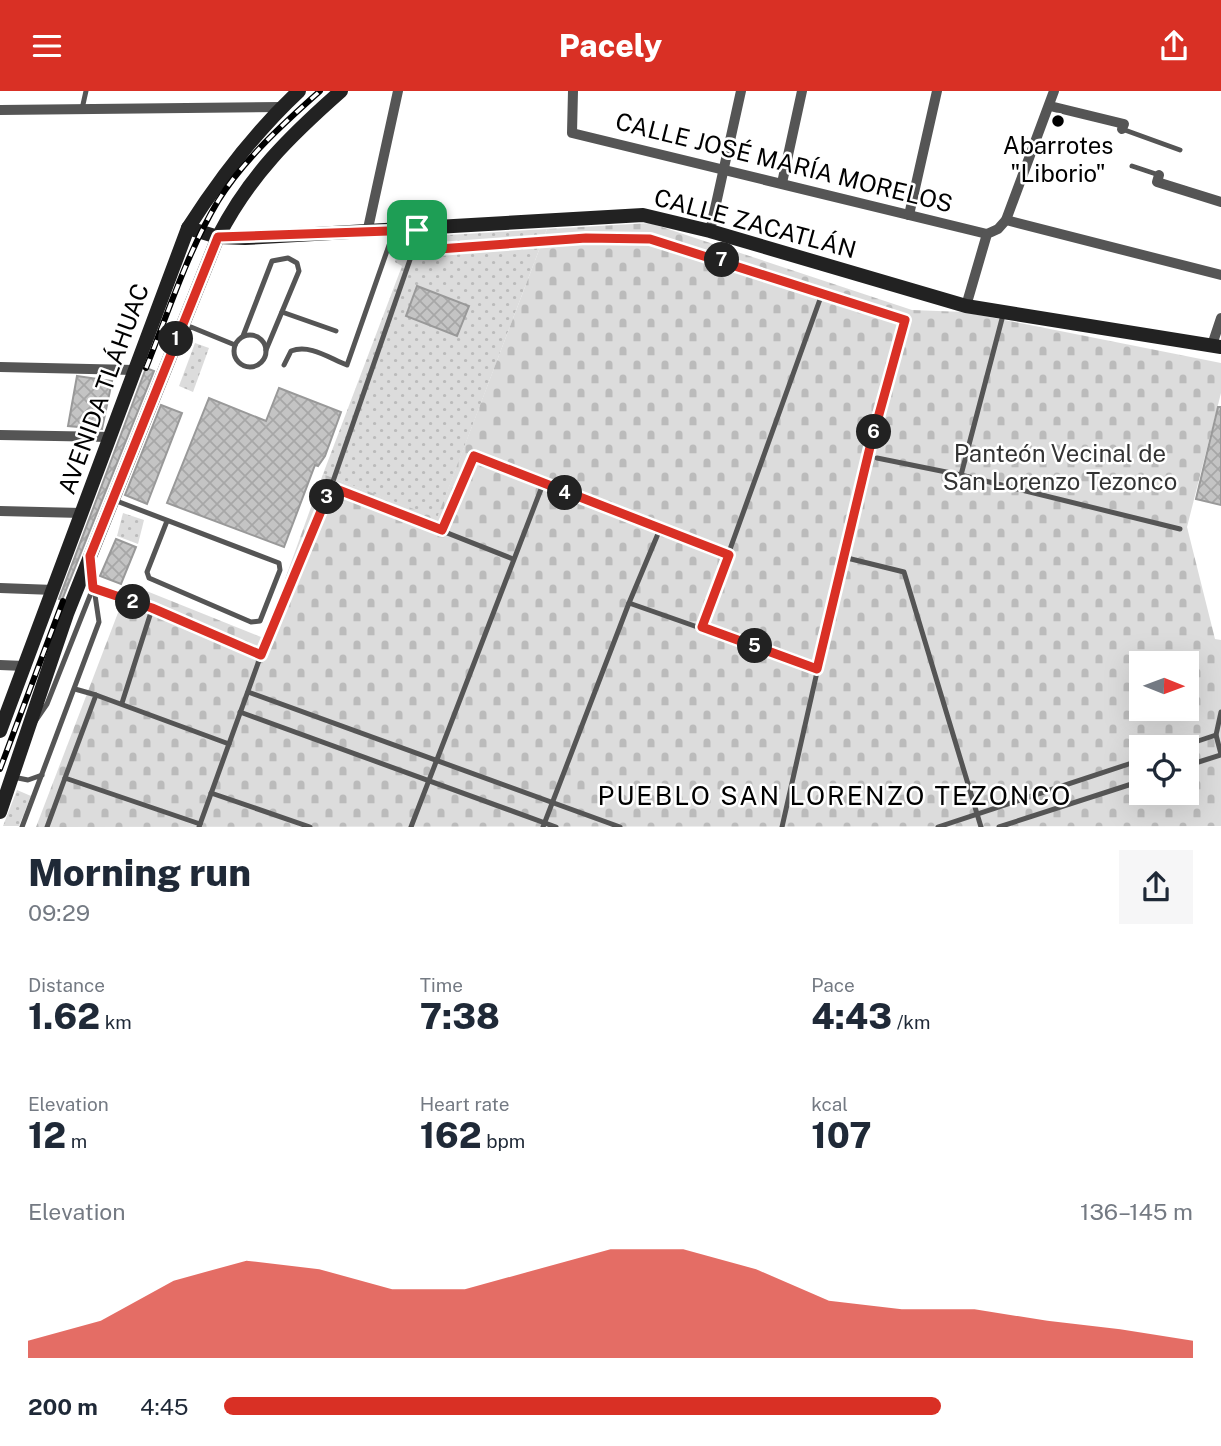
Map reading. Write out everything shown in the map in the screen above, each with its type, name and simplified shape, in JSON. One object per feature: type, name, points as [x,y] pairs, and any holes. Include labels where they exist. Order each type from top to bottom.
[{"type":"main road","name":"AVENIDA TLÁHUAC","points":[[0,731],[188,228],[222,178],[282,107],[299,91]]},
{"type":"main road","name":"AVENIDA TLÁHUAC","points":[[0,812],[6,775],[27,726],[111,499],[218,237],[251,180],[282,145],[341,91]]},
{"type":"main road","name":"CALLE ZACATLÁN","points":[[188,228],[218,237],[367,233],[643,215],[710,231],[966,306],[1216,346]]},
{"type":"street","points":[[367,233],[398,91]]},
{"type":"street","name":"CALLE JOSÉ MARÍA MORELOS","points":[[572,91],[572,133],[987,234]]},
{"type":"street","points":[[710,231],[741,91]]},
{"type":"street","points":[[782,183],[802,91]]},
{"type":"street","points":[[909,215],[937,91]]},
{"type":"street","points":[[966,306],[987,234],[998,229],[1006,220],[1054,91]]},
{"type":"street","points":[[1050,106],[1124,124],[1122,129]]},
{"type":"street","points":[[0,110],[282,107]]},
{"type":"street","points":[[1159,175],[1157,182],[1221,202]]},
{"type":"street","points":[[1006,220],[1221,275]]},
{"type":"street","points":[[1216,346],[1221,318]]},
{"type":"street","points":[[0,367],[134,370]]},
{"type":"street","points":[[0,435],[110,437]]},
{"type":"street","points":[[0,511],[82,513]]},
{"type":"street","points":[[0,588],[54,590]]},
{"type":"street","points":[[0,665],[24,666]]},
{"type":"lane","points":[[82,109],[86,91]]},
{"type":"lane","points":[[1122,129],[1180,150]]},
{"type":"lane","points":[[1132,166],[1159,175]]},
{"type":"lane","points":[[65,778],[200,825],[261,655],[331,487],[417,230]]},
{"type":"lane","points":[[284,365],[291,351],[298,348],[309,349],[347,365],[394,231]]},
{"type":"lane","points":[[412,251],[586,238],[650,239],[905,320],[843,557],[782,827]]},
{"type":"lane","points":[[288,258],[297,263],[299,271],[282,312],[262,362],[244,366],[235,358],[235,345],[243,336],[272,261],[288,258]]},
{"type":"lane","points":[[702,627],[823,292]]},
{"type":"lane","points":[[282,312],[335,331]]},
{"type":"lane","points":[[961,475],[1004,312]]},
{"type":"lane","points":[[177,338],[191,327],[235,345]]},
{"type":"lane","points":[[243,336],[261,339],[266,350]]},
{"type":"lane","points":[[442,530],[474,456],[729,555]]},
{"type":"lane","points":[[877,458],[961,475],[1180,529]]},
{"type":"lane","points":[[411,827],[543,484]]},
{"type":"lane","points":[[331,487],[513,559]]},
{"type":"lane","points":[[111,499],[279,563],[280,570],[260,621],[251,622],[149,578],[147,572],[167,521]]},
{"type":"lane","points":[[544,824],[660,529]]},
{"type":"lane","points":[[22,827],[99,622],[90,556]]},
{"type":"lane","points":[[843,557],[904,572],[979,813],[981,827]]},
{"type":"lane","points":[[93,588],[152,608],[261,655]]},
{"type":"lane","points":[[27,726],[38,721],[47,704],[93,588]]},
{"type":"lane","points":[[629,603],[817,669]]},
{"type":"lane","points":[[122,703],[152,608]]},
{"type":"lane","points":[[75,689],[122,703],[229,744]]},
{"type":"lane","points":[[248,692],[620,827]]},
{"type":"lane","points":[[47,827],[96,695]]},
{"type":"lane","points":[[240,712],[556,827]]},
{"type":"lane","points":[[1199,762],[1221,755],[1216,735],[1221,712]]},
{"type":"lane","points":[[1199,741],[1216,735]]},
{"type":"lane","points":[[938,827],[1129,764]]},
{"type":"lane","points":[[6,775],[28,780],[42,775]]},
{"type":"lane","points":[[999,827],[1129,785]]},
{"type":"lane","points":[[211,793],[310,827]]},
{"type":"green space","name":"Panteón Vecinal de San Lorenzo Tezonco","points":[[650,223],[912,310],[964,312],[1221,363],[1221,393],[1187,527],[1215,639],[1221,640],[1221,826],[36,827],[129,584],[261,637],[266,632],[323,474],[437,518],[547,229]]},
{"type":"green space","points":[[547,229],[437,519],[323,474],[402,266],[395,262],[399,238]]},
{"type":"green space","points":[[195,343],[209,348],[193,392],[179,386]]},
{"type":"green space","points":[[123,513],[144,520],[138,544],[117,536]]},
{"type":"green space","points":[[17,790],[31,796],[19,826],[3,826]]},
{"type":"building","points":[[417,286],[469,306],[457,336],[406,316]]},
{"type":"building","points":[[146,368],[154,371],[62,600],[59,599]]},
{"type":"building","points":[[77,376],[112,381],[102,429],[68,426]]},
{"type":"building","points":[[279,388],[341,412],[325,456],[318,466],[315,465],[284,547],[167,503],[209,398],[266,421]]},
{"type":"building","points":[[161,405],[182,413],[147,504],[125,495]]},
{"type":"building","points":[[1218,407],[1221,407],[1221,505],[1196,499]]},
{"type":"building","points":[[116,539],[136,547],[121,584],[100,576]]},
{"type":"railway","points":[[146,368],[187,262],[218,201],[252,157],[320,91]]},
{"type":"railway","points":[[0,769],[63,601]]},
{"type":"place","name":"Abarrotes \"Liborio\"","points":[[1058,121]]},
{"type":"district","name":"PUEBLO SAN LORENZO TEZONCO","points":[[835,796]]},
{"type":"route","points":[[417,230],[412,251],[586,238],[650,239],[905,320],[870,447],[817,669],[702,627],[729,555],[474,456],[442,530],[331,487],[261,655],[152,608],[93,588],[90,556],[218,237],[417,230]]}]
